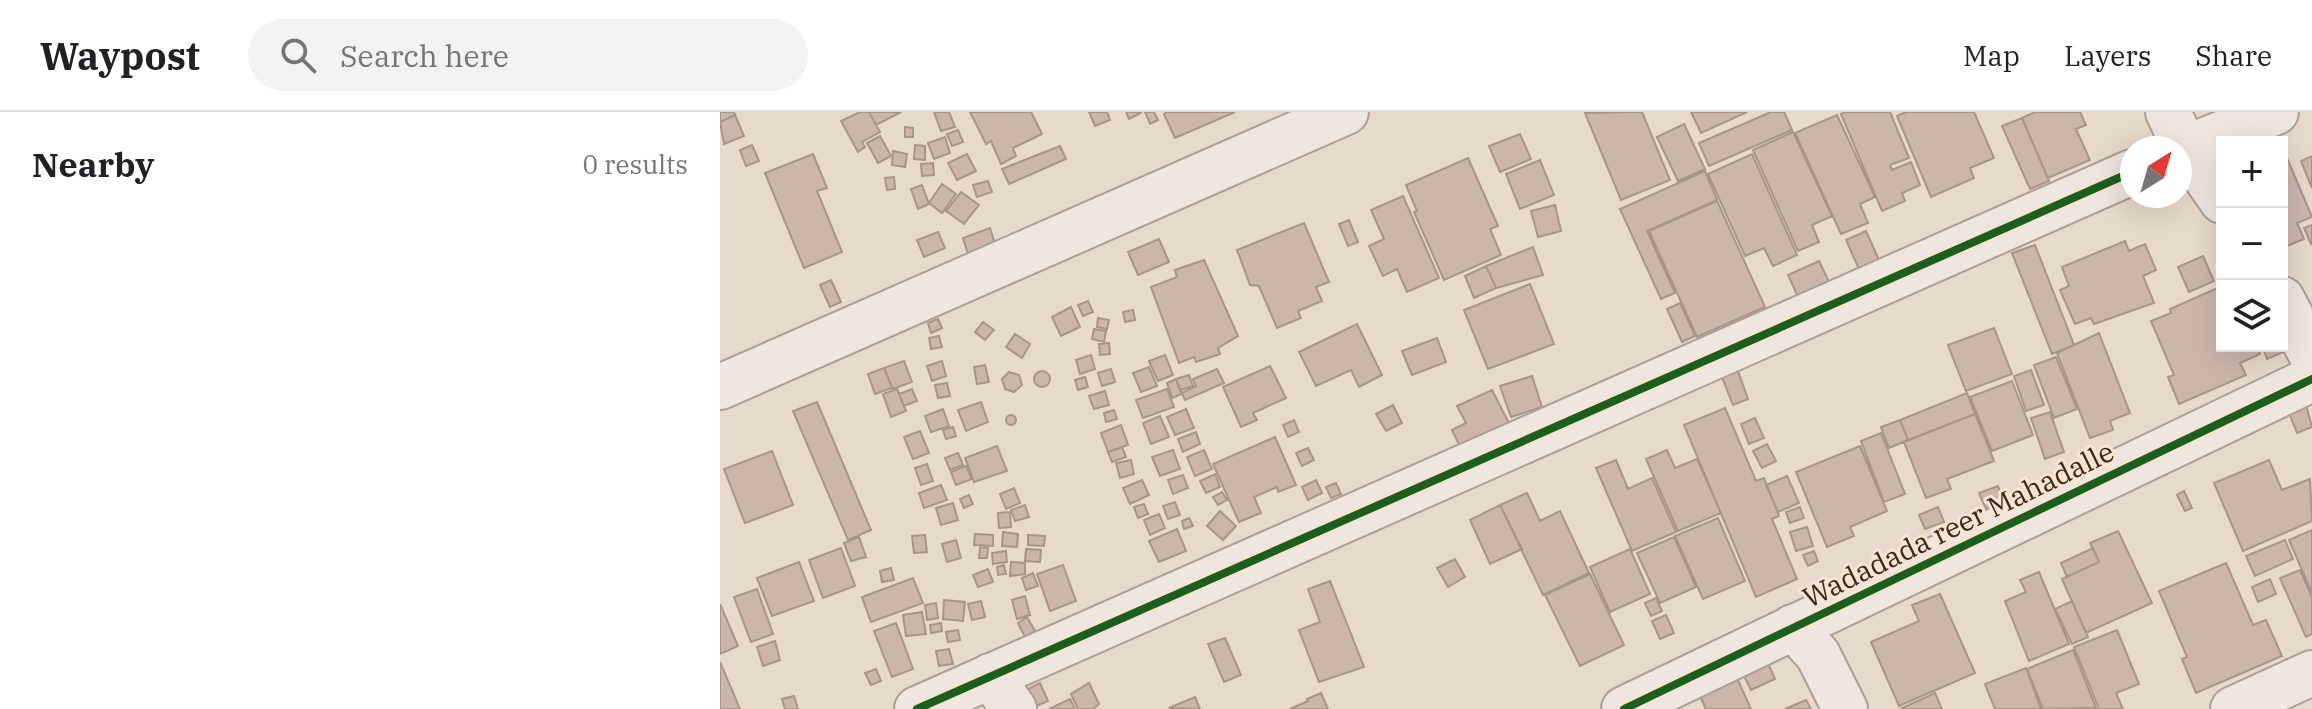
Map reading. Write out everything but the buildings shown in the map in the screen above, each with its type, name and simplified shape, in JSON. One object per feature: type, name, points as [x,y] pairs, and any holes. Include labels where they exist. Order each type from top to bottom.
[{"type":"street","points":[[720,387],[1346,112]]},
{"type":"street","points":[[2182,136],[2276,112]]},
{"type":"street","points":[[2192,157],[2216,192]]},
{"type":"street","points":[[917,709],[1002,693],[2120,178]]},
{"type":"street","points":[[2288,310],[2312,356]]},
{"type":"street","name":"Wadadada reer Mahadalle","points":[[1624,709],[2312,379]]},
{"type":"street","points":[[1793,627],[1818,655],[1845,709]]},
{"type":"street","points":[[2233,709],[2312,673]]},
{"type":"cycle path","points":[[917,709],[2120,177]]},
{"type":"cycle path","points":[[1624,709],[2312,379]]}]
